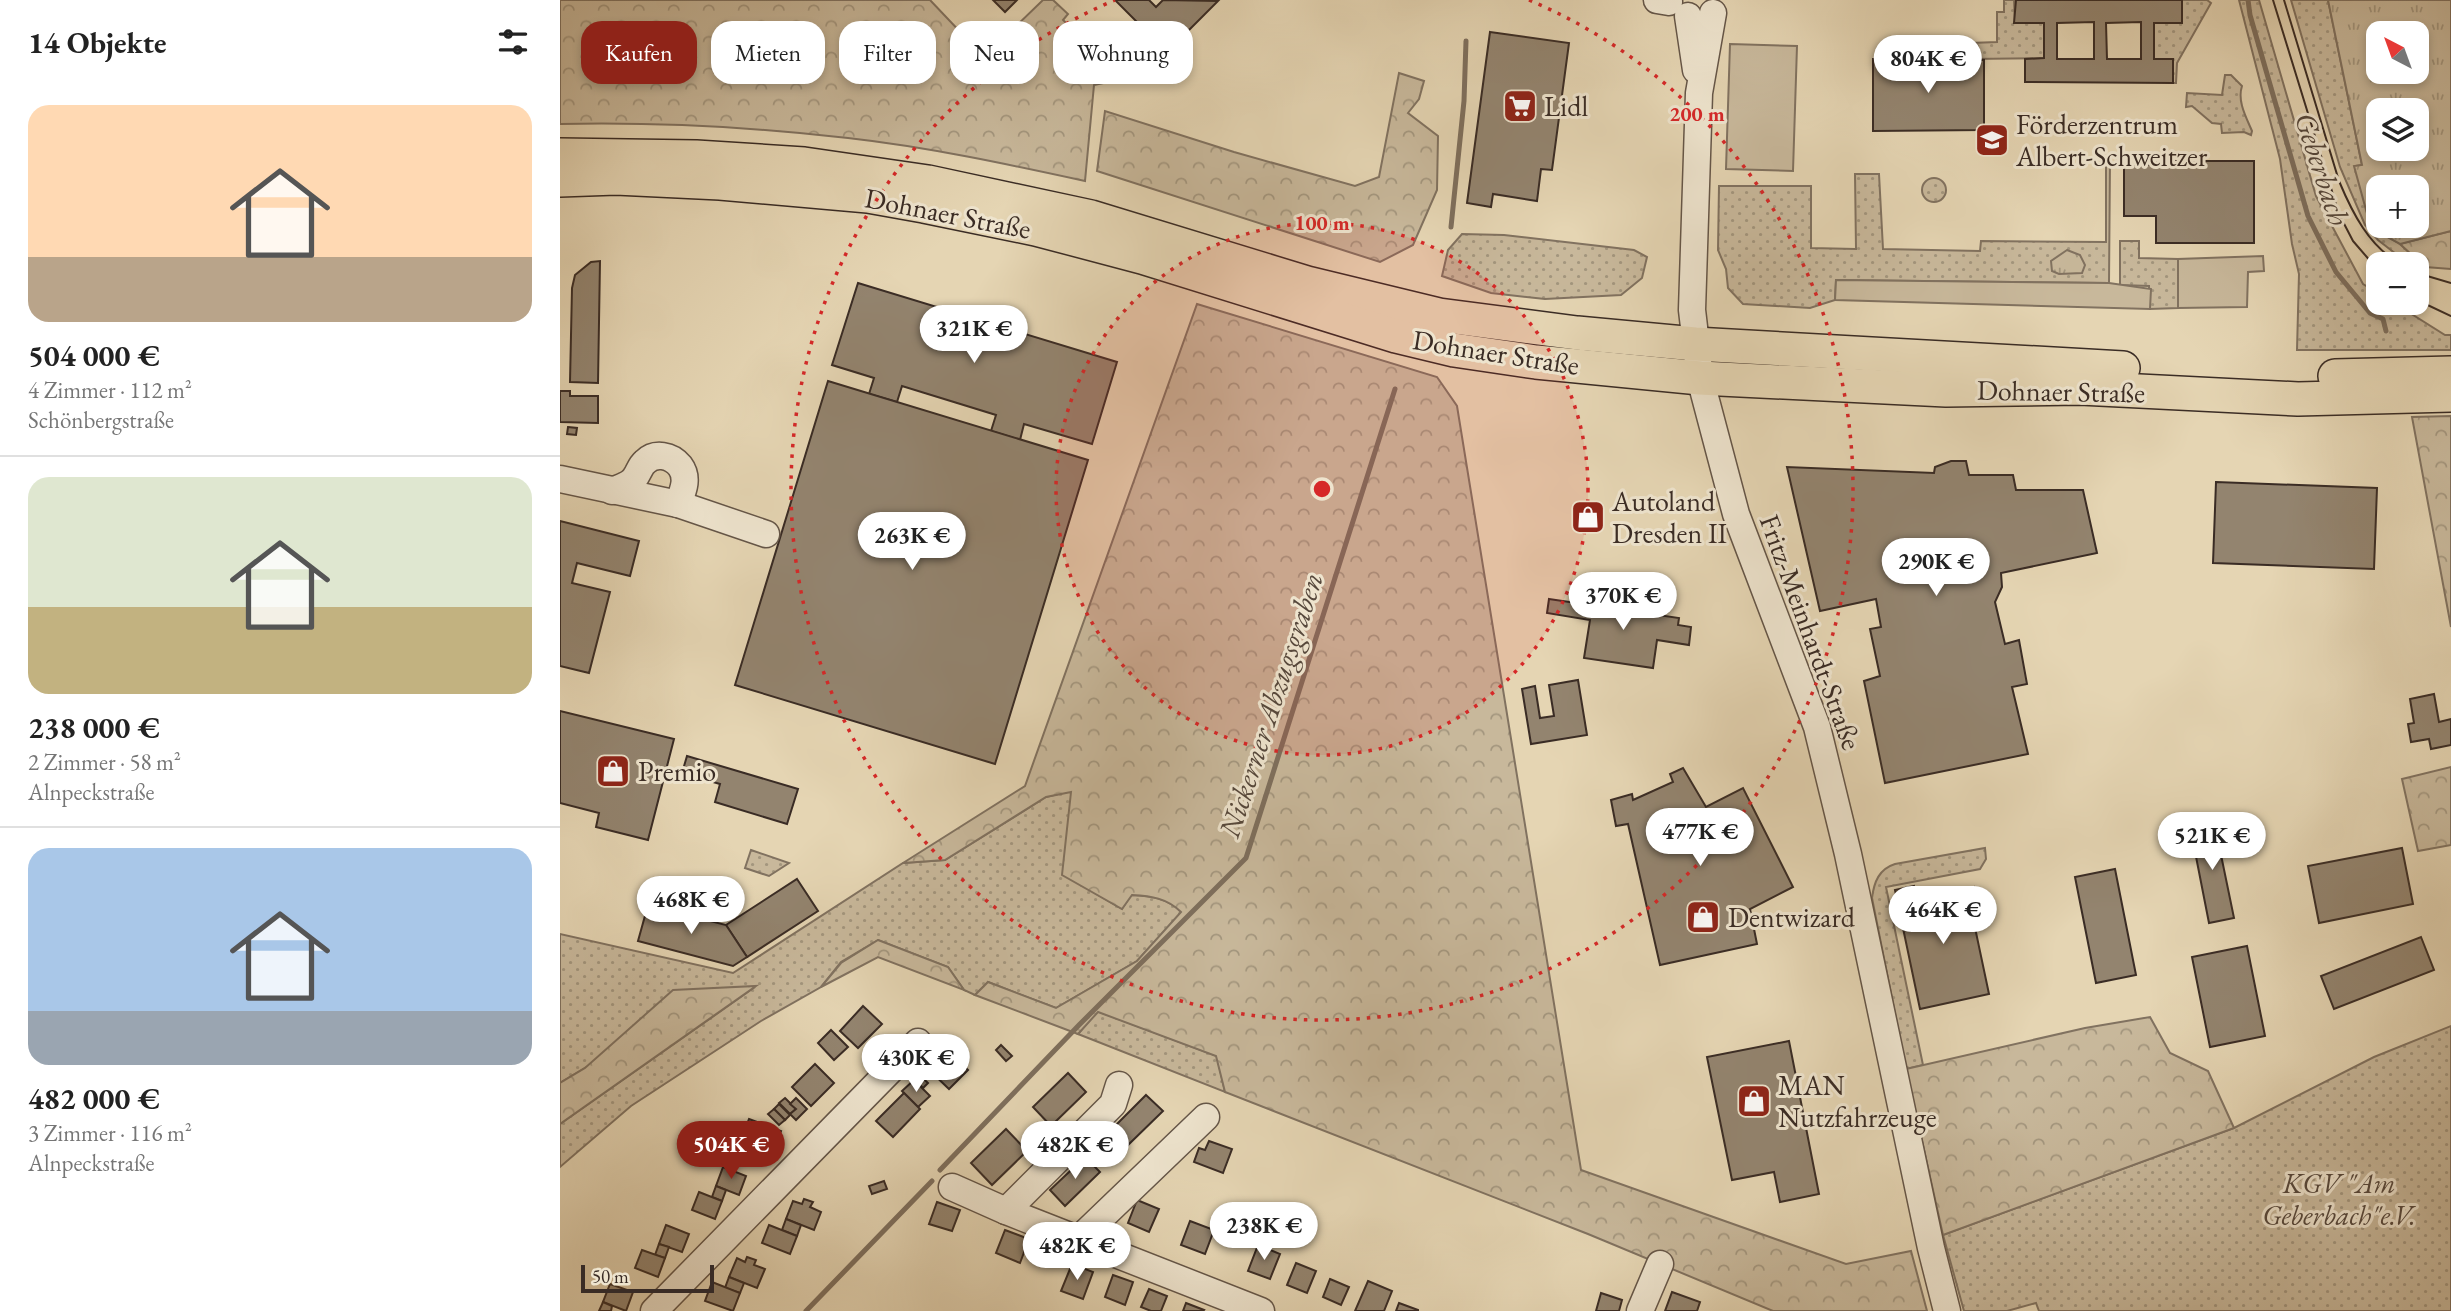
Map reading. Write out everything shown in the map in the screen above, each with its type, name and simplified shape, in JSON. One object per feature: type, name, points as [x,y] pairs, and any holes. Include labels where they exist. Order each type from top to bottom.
[{"type":"main road","name":"Dohnaer Straße","points":[[560,155],[696,157],[804,164],[928,182],[1091,217],[1307,283],[1439,315],[1577,333],[1695,344],[2284,378],[2451,373]]},
{"type":"main road","name":"Dohnaer Straße","points":[[560,180],[616,178],[720,183],[868,196],[924,206],[1036,229],[1142,257],[1396,335],[1454,350],[1536,362],[1700,378],[1946,390],[2080,388],[2298,399],[2451,395]]},
{"type":"street","name":"Fritz-Meinhardt-Straße","points":[[1687,5],[1699,93],[1692,299],[1700,378],[1735,514],[1817,727],[1848,854],[1931,1248],[1947,1311]]},
{"type":"street","points":[[612,491],[633,481],[644,463],[654,457],[667,456],[676,461],[684,471],[684,487],[678,504]]},
{"type":"street","points":[[560,479],[678,504],[766,534]]},
{"type":"street","points":[[654,1311],[918,1042]]},
{"type":"street","points":[[1006,1211],[1113,1104],[1118,1085]]},
{"type":"street","points":[[1079,1240],[1206,1117]]},
{"type":"street","points":[[952,1187],[1006,1211],[1261,1311]]},
{"type":"street","points":[[1640,1311],[1660,1264]]},
{"type":"green space","points":[[560,0],[930,0],[950,21],[950,84],[1039,84],[1039,21],[1021,21],[1043,0],[1053,0],[1068,14],[1064,21],[1053,21],[1053,84],[1099,84],[1094,85],[1085,181],[938,151],[848,138],[704,126],[560,124]]},
{"type":"green space","points":[[2004,0],[2014,0],[2015,23],[2044,23],[2044,58],[1971,59],[1971,43],[1997,42],[1997,12],[2004,12]]},
{"type":"green space","points":[[2182,0],[2207,0],[2211,3],[2177,63],[2176,83],[2173,83],[2154,59],[2154,23]]},
{"type":"green space","points":[[2239,0],[2259,0],[2316,196],[2366,286],[2366,315],[2413,315],[2445,335],[2451,335],[2451,350],[2297,350],[2299,274],[2280,159]]},
{"type":"green space","points":[[2291,0],[2328,0],[2362,165],[2355,166],[2366,208],[2366,226],[2340,167]]},
{"type":"green space","points":[[2328,0],[2451,0],[2451,231],[2429,237],[2429,175],[2366,175],[2366,210],[2354,166],[2362,165]]},
{"type":"green space","points":[[1730,44],[1797,46],[1793,171],[1726,169]]},
{"type":"green space","points":[[1399,73],[1424,81],[1419,99],[1408,113],[1438,136],[1437,190],[1413,245],[1380,262],[1097,171],[1105,111],[1234,152],[1355,186],[1379,177]]},
{"type":"green space","points":[[2225,75],[2231,75],[2242,86],[2241,103],[2252,131],[2251,135],[2244,132],[2222,133],[2221,124],[2212,123],[2192,106],[2186,107],[2187,93],[2222,95]]},
{"type":"green space","points":[[2106,159],[2110,160],[2109,283],[1836,280],[1835,300],[1810,308],[1743,304],[1728,288],[1726,269],[1718,250],[1719,186],[1811,186],[1811,248],[1856,249],[1855,174],[1879,174],[1883,249],[1980,251],[1981,241],[2106,242]]},
{"type":"green space","points":[[1934,178],[1943,181],[1946,190],[1943,199],[1934,202],[1925,199],[1922,190],[1925,181]]},
{"type":"green space","points":[[2451,231],[2451,269],[2429,267],[2429,252],[2409,252],[2400,244]]},
{"type":"green space","points":[[1462,234],[1504,235],[1634,250],[1647,257],[1642,278],[1621,295],[1545,299],[1491,293],[1442,276],[1448,250]]},
{"type":"green space","points":[[2376,238],[2390,238],[2409,252],[2393,252]]},
{"type":"green space","points":[[2389,238],[2424,238],[2400,244]]},
{"type":"green space","points":[[2120,241],[2139,241],[2139,258],[2178,259],[2178,308],[2150,309],[2149,286],[2120,285]]},
{"type":"green space","points":[[2067,250],[2080,255],[2085,265],[2082,273],[2059,274],[2052,271],[2051,261]]},
{"type":"green space","points":[[2263,256],[2264,271],[2248,272],[2247,307],[2178,308],[2178,259]]},
{"type":"green space","points":[[1836,280],[2109,283],[2151,289],[2150,309],[1835,300]]},
{"type":"green space","points":[[1197,304],[1437,377],[1457,406],[1581,1170],[1846,1264],[1911,1251],[1927,1311],[1773,1311],[1588,1234],[1225,1092],[1216,1056],[1098,1012],[1078,1034],[975,995],[988,982],[1056,1008],[1137,961],[1181,912],[1158,899],[1132,895],[1122,909],[1062,875],[1071,792],[1046,797],[945,860],[903,863],[1025,786]]},
{"type":"green space","points":[[2451,416],[2451,627],[2412,417]]},
{"type":"green space","points":[[2451,767],[2451,845],[2418,851],[2402,779]]},
{"type":"green space","points":[[1071,791],[1095,893],[1122,909],[1131,895],[1158,899],[1182,912],[1137,961],[1056,1008],[988,982],[975,995],[964,990],[948,967],[878,940],[841,962],[821,987],[761,1021],[631,1106],[560,1167],[560,1124],[755,987],[585,1068],[560,1083],[560,934],[733,973],[903,863],[945,860],[1046,797]]},
{"type":"green space","points":[[1985,848],[1986,859],[1980,869],[1886,887],[1923,1065],[1906,1069],[1872,898],[1876,882],[1885,869],[1895,864]]},
{"type":"green space","points":[[751,850],[789,863],[769,876],[745,868]]},
{"type":"green space","points":[[878,940],[948,967],[964,990],[878,957],[821,987],[841,963]]},
{"type":"green space","points":[[756,986],[560,1124],[560,1083],[585,1068],[673,990]]},
{"type":"green space","points":[[1097,1011],[1217,1056],[1225,1092],[1078,1034]]},
{"type":"green space","points":[[2150,1017],[2170,1053],[2208,1071],[2234,1128],[1943,1235],[1906,1069],[2085,1028]]},
{"type":"green space","name":"KGV \"Am Geberbach\"e.V.","points":[[2451,1026],[2451,1311],[2039,1311],[2036,1303],[2007,1311],[1964,1311],[1943,1235],[2234,1128],[2374,1057]]},
{"type":"building","points":[[993,0],[1017,0],[1005,12]]},
{"type":"building","points":[[1115,0],[1149,0],[1156,7],[1163,0],[1218,1],[1193,26],[1193,21],[1136,21]]},
{"type":"building","points":[[2016,0],[2182,0],[2182,23],[2154,23],[2154,59],[2173,59],[2173,83],[2025,82],[2025,59],[2044,58],[2044,23],[2014,23]],"holes":[[[2094,22],[2094,59],[2057,59],[2057,23]],[[2141,22],[2141,59],[2107,59],[2106,23]]]},
{"type":"building","name":"Lidl","points":[[1490,32],[1569,43],[1552,170],[1541,169],[1537,201],[1493,194],[1491,207],[1467,203]]},
{"type":"building","points":[[1873,59],[1984,60],[1984,130],[1873,131]]},
{"type":"building","points":[[2157,161],[2254,161],[2254,243],[2156,243],[2156,216],[2124,216],[2124,165],[2157,165]]},
{"type":"building","points":[[600,261],[598,383],[570,382],[572,288],[575,275],[591,262]]},
{"type":"building","points":[[858,283],[1117,362],[1092,444],[1024,424],[1020,440],[991,431],[996,415],[902,386],[897,402],[869,394],[874,378],[832,365]]},
{"type":"building","points":[[828,381],[1088,460],[995,764],[735,685]]},
{"type":"building","points":[[560,391],[570,391],[570,396],[598,396],[598,423],[560,422]]},
{"type":"building","points":[[568,427],[577,428],[576,435],[567,434]]},
{"type":"building","points":[[1951,461],[1966,461],[1969,475],[2013,475],[2016,490],[2083,490],[2097,553],[2001,573],[2002,587],[1995,602],[2005,644],[2019,640],[2027,684],[2012,687],[2028,754],[1885,783],[1864,681],[1880,676],[1870,629],[1881,627],[1876,599],[1820,611],[1787,467],[1934,473],[1935,467]]},
{"type":"building","points":[[2216,482],[2377,488],[2374,569],[2213,563]]},
{"type":"building","points":[[560,521],[639,541],[630,576],[577,563],[572,583],[610,592],[589,673],[560,666]]},
{"type":"building","points":[[1549,599],[1679,618],[1678,625],[1691,627],[1689,645],[1657,640],[1653,668],[1584,658],[1590,620],[1547,613]]},
{"type":"building","points":[[1578,680],[1587,735],[1531,744],[1522,689],[1535,686],[1540,718],[1554,716],[1549,685]]},
{"type":"building","points":[[2434,694],[2439,722],[2451,719],[2451,745],[2431,749],[2429,739],[2411,742],[2408,724],[2414,723],[2410,699]]},
{"type":"building","name":"Premio","points":[[560,711],[674,739],[648,840],[596,827],[599,813],[560,803]]},
{"type":"building","points":[[687,756],[798,789],[787,824],[715,802],[720,784],[682,773]]},
{"type":"building","points":[[1683,768],[1706,807],[1743,788],[1793,887],[1750,909],[1757,944],[1660,965],[1628,824],[1616,826],[1611,800],[1632,794],[1633,800],[1673,782],[1670,774]]},
{"type":"building","points":[[2214,821],[2234,918],[2209,923],[2190,826]]},
{"type":"building","points":[[2402,848],[2413,904],[2319,923],[2308,866]]},
{"type":"building","points":[[2115,869],[2136,975],[2096,983],[2075,877]]},
{"type":"building","points":[[797,879],[818,911],[747,957],[726,925]]},
{"type":"building","points":[[1914,886],[1917,899],[1974,887],[1981,921],[1974,923],[1989,994],[1920,1009],[1895,890]]},
{"type":"building","points":[[648,905],[726,925],[747,957],[733,966],[638,941]]},
{"type":"building","points":[[2421,937],[2434,970],[2334,1009],[2321,976]]},
{"type":"building","points":[[2247,946],[2265,1036],[2210,1047],[2192,957]]},
{"type":"building","points":[[863,1006],[882,1024],[858,1048],[840,1031]]},
{"type":"building","points":[[831,1030],[848,1047],[834,1060],[818,1043]]},
{"type":"building","points":[[1789,1041],[1819,1194],[1780,1202],[1774,1172],[1732,1180],[1707,1057]]},
{"type":"building","points":[[1001,1045],[1012,1056],[1006,1061],[996,1050]]},
{"type":"building","points":[[944,1047],[968,1070],[949,1089],[925,1066]]},
{"type":"building","points":[[815,1064],[834,1083],[811,1106],[792,1087]]},
{"type":"building","points":[[915,1071],[928,1083],[923,1088],[910,1076]]},
{"type":"building","points":[[1068,1073],[1086,1092],[1051,1126],[1033,1107]]},
{"type":"building","points":[[914,1080],[930,1096],[918,1107],[902,1091]]},
{"type":"building","points":[[904,1093],[920,1109],[893,1137],[876,1121]]},
{"type":"building","points":[[1146,1095],[1163,1111],[1127,1146],[1111,1130]]},
{"type":"building","points":[[785,1098],[796,1109],[790,1114],[779,1103]]},
{"type":"building","points":[[796,1098],[807,1109],[796,1120],[790,1114],[796,1109],[790,1104]]},
{"type":"building","points":[[779,1104],[790,1115],[785,1120],[774,1109]]},
{"type":"building","points":[[774,1109],[785,1120],[779,1125],[768,1114]]},
{"type":"building","points":[[749,1119],[781,1131],[773,1151],[741,1140]]},
{"type":"building","points":[[1006,1129],[1027,1151],[992,1185],[971,1163]]},
{"type":"building","points":[[1209,1141],[1232,1149],[1223,1173],[1194,1162],[1199,1148],[1205,1150]]},
{"type":"building","points":[[1085,1157],[1100,1172],[1065,1206],[1050,1190]]},
{"type":"building","points":[[723,1167],[746,1176],[739,1195],[716,1186]]},
{"type":"building","points":[[884,1181],[887,1189],[872,1194],[869,1186]]},
{"type":"building","points":[[716,1186],[726,1190],[722,1201],[712,1197]]},
{"type":"building","points":[[699,1192],[722,1201],[715,1219],[692,1210]]},
{"type":"building","points":[[804,1199],[813,1202],[810,1207],[821,1212],[814,1230],[786,1219],[793,1201],[802,1204]]},
{"type":"building","points":[[1137,1200],[1159,1209],[1149,1232],[1128,1223]]},
{"type":"building","points":[[937,1202],[960,1210],[952,1231],[929,1224]]},
{"type":"building","points":[[786,1219],[801,1225],[797,1236],[782,1230]]},
{"type":"building","points":[[1190,1221],[1214,1230],[1205,1254],[1181,1245]]},
{"type":"building","points":[[666,1225],[689,1234],[682,1252],[659,1244]]},
{"type":"building","points":[[769,1225],[797,1236],[790,1254],[762,1243]]},
{"type":"building","points":[[1005,1230],[1029,1239],[1020,1263],[996,1253]]},
{"type":"building","points":[[659,1244],[669,1247],[665,1258],[655,1255]]},
{"type":"building","points":[[1258,1245],[1280,1254],[1270,1279],[1248,1271]]},
{"type":"building","points":[[642,1250],[665,1258],[658,1277],[635,1268]]},
{"type":"building","points":[[747,1257],[756,1260],[754,1265],[765,1269],[757,1288],[729,1277],[737,1258],[745,1262]]},
{"type":"building","points":[[1296,1263],[1316,1271],[1307,1293],[1287,1285]]},
{"type":"building","points":[[1072,1264],[1093,1272],[1083,1299],[1061,1291]]},
{"type":"building","points":[[1113,1275],[1133,1282],[1125,1305],[1105,1297]]},
{"type":"building","points":[[729,1277],[744,1283],[740,1293],[725,1288]]},
{"type":"building","points":[[1330,1279],[1349,1287],[1341,1305],[1323,1297]]},
{"type":"building","points":[[1368,1281],[1392,1291],[1384,1311],[1355,1311]]},
{"type":"building","points":[[712,1282],[740,1293],[733,1311],[705,1301]]},
{"type":"building","points":[[610,1284],[633,1292],[626,1311],[603,1302]]},
{"type":"building","points":[[1149,1289],[1167,1296],[1161,1311],[1141,1307]]},
{"type":"building","points":[[1672,1292],[1700,1302],[1697,1311],[1665,1311]]},
{"type":"building","points":[[1601,1293],[1622,1300],[1619,1311],[1596,1311]]},
{"type":"building","points":[[603,1302],[612,1306],[611,1311],[599,1311]]},
{"type":"building","points":[[1186,1303],[1204,1310],[1183,1311]]},
{"type":"building","points":[[1399,1303],[1418,1310],[1418,1311],[1396,1311]]},
{"type":"waterway","name":"Geberbach","points":[[2248,0],[2308,216],[2336,272],[2370,313],[2383,319],[2386,331]]},
{"type":"waterway","points":[[1451,227],[1464,101],[1466,41]]},
{"type":"waterway","name":"Nickerner Abzugsgraben","points":[[940,1170],[1079,1025],[1246,858],[1395,389]]},
{"type":"waterway","name":"Nickerner Abzugsgraben","points":[[806,1311],[932,1181]]},
{"type":"tram line","points":[[2273,0],[2339,214],[2353,241],[2366,256]]},
{"type":"tram line","points":[[2284,0],[2339,181],[2363,228],[2384,252]]},
{"type":"tram line","points":[[2429,277],[2451,283]]},
{"type":"tram line","points":[[2429,306],[2451,316]]},
{"type":"place","name":"Lidl","points":[[1520,106]]},
{"type":"place","name":"Förderzentrum Albert-Schweitzer","points":[[1992,140]]},
{"type":"place","name":"Autoland Dresden II","points":[[1588,517]]},
{"type":"place","name":"Premio","points":[[613,771]]},
{"type":"place","name":"Dentwizard","points":[[1703,917]]},
{"type":"place","name":"MAN Nutzfahrzeuge","points":[[1754,1101]]}]
